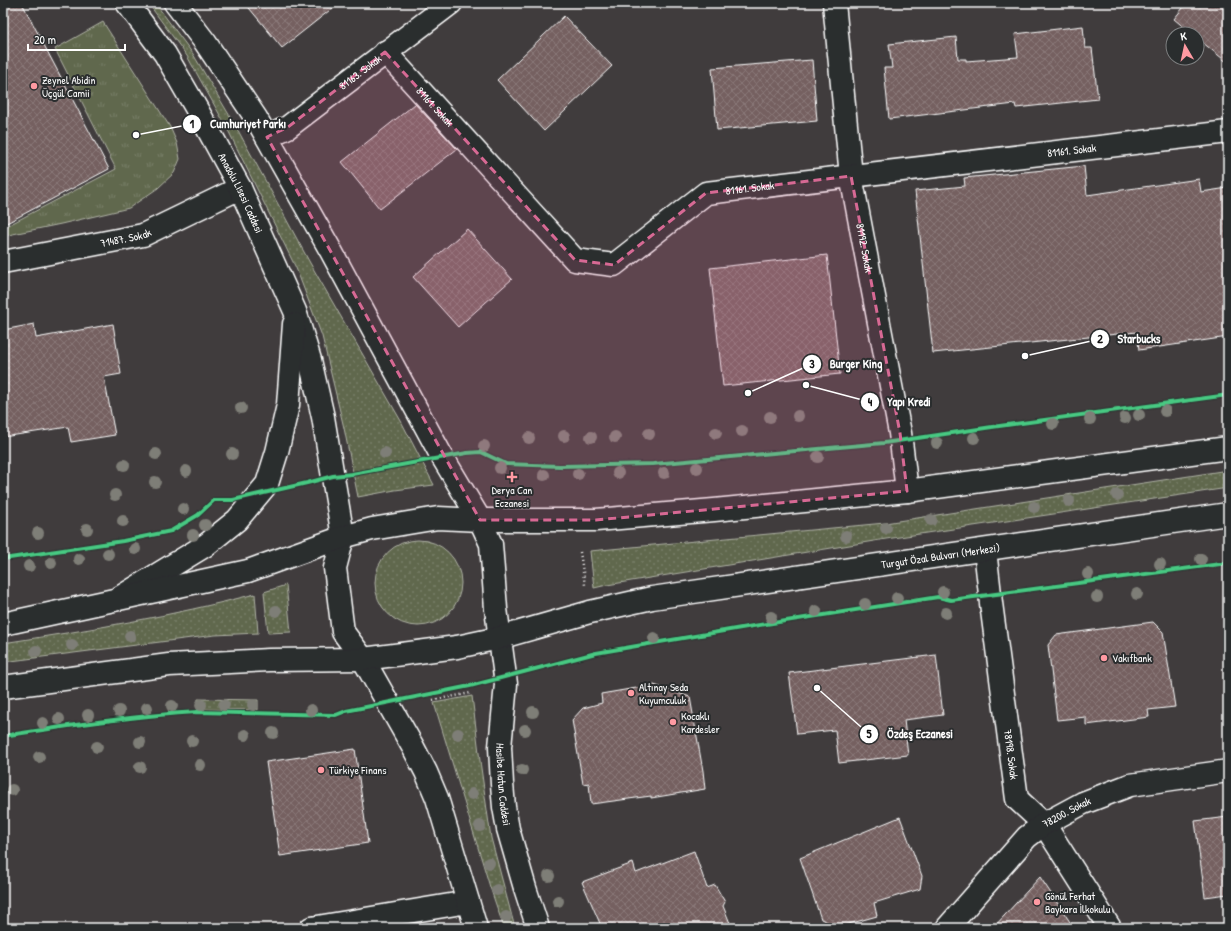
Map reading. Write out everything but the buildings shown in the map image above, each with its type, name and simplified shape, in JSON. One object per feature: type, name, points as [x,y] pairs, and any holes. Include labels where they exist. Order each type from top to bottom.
[{"type":"main road","name":"Anadolu Lisesi Caddesi","points":[[127,3],[165,54],[199,112],[240,188],[295,311],[310,360],[323,417],[343,537]]},
{"type":"main road","points":[[175,3],[205,42],[267,137]]},
{"type":"main road","name":"81163. Sokak","points":[[267,137],[288,127],[451,3]]},
{"type":"main road","name":"81192. Sokak","points":[[834,3],[851,176],[900,433],[907,491]]},
{"type":"main road","name":"81161. Sokak","points":[[385,52],[575,260],[614,265],[706,193],[1228,132]]},
{"type":"main road","name":"Hasibe Hatun Caddesi","points":[[267,137],[331,251],[440,453],[480,520],[491,544],[499,638],[506,684],[500,747],[504,806],[508,829],[538,928]]},
{"type":"main road","name":"71487. Sokak","points":[[3,262],[143,235],[240,188]]},
{"type":"main road","points":[[113,601],[206,545],[237,520],[267,484],[277,452],[288,406],[295,311]]},
{"type":"main road","points":[[3,624],[248,571],[343,537],[372,529],[438,518],[480,520],[596,520],[714,510],[907,491],[1228,448]]},
{"type":"main road","name":"Turgut Özal Bulvarı (Merkezi)","points":[[3,687],[169,665],[269,660],[363,659],[457,647],[499,638],[590,612],[652,598],[1228,514]]},
{"type":"main road","points":[[343,537],[335,568],[343,632],[363,659],[426,772],[437,798],[476,928]]},
{"type":"main road","name":"78198. Sokak","points":[[985,550],[1017,799],[1044,824],[1110,928]]},
{"type":"main road","name":"78200. Sokak","points":[[947,928],[1027,837],[1044,824],[1083,802],[1130,785],[1228,771]]},
{"type":"main road","points":[[310,928],[468,902]]},
{"type":"path","points":[[580,552],[586,589]]},
{"type":"path","points":[[433,700],[472,693]]},
{"type":"highlighted area","points":[[385,52],[575,260],[614,265],[706,193],[851,176],[900,433],[907,491],[596,520],[480,520],[267,137],[288,127]]},
{"type":"green space","points":[[148,3],[155,3],[193,54],[234,123],[310,263],[401,421],[434,485],[358,497],[344,428],[322,336],[296,268],[226,126],[187,56]]},
{"type":"green space","points":[[103,22],[170,127],[177,143],[180,159],[174,173],[158,188],[129,208],[3,236],[3,228],[116,169],[55,49]]},
{"type":"green space","points":[[1228,470],[1228,488],[886,539],[594,588],[590,551],[885,523]]},
{"type":"green space","points":[[418,540],[434,544],[448,553],[457,567],[461,583],[457,599],[448,613],[434,622],[418,626],[402,622],[388,613],[379,599],[375,583],[379,567],[388,553],[402,544]]},
{"type":"green space","points":[[286,585],[291,632],[268,633],[264,592]]},
{"type":"green space","points":[[255,594],[258,633],[215,635],[3,662],[3,643],[130,622]]},
{"type":"green space","points":[[472,696],[491,838],[515,928],[504,928],[434,703]]},
{"type":"green space","points":[[198,699],[258,700],[258,710],[197,709]]},
{"type":"cycle path","points":[[3,559],[123,541],[171,531],[198,515],[214,500],[233,500],[333,476],[352,474],[467,453],[481,452],[506,464],[560,466],[653,464],[884,443],[1228,395]]},
{"type":"cycle path","points":[[3,736],[75,725],[197,712],[336,715],[346,711],[470,686],[596,653],[747,627],[938,597],[951,600],[1228,563]]},
{"type":"place","name":"Zeynel Abidin Üçgül Camii","points":[[34,86]]},
{"type":"place","name":"Cumhuriyet Parkı","points":[[136,135]]},
{"type":"place","name":"Starbucks","points":[[1025,356]]},
{"type":"place","name":"Yapı Kredi","points":[[806,385]]},
{"type":"place","name":"Burger King","points":[[748,393]]},
{"type":"place","name":"Derya Can Eczanesi","points":[[512,477]]},
{"type":"place","name":"Vakıfbank","points":[[1104,658]]},
{"type":"place","name":"Özdeş Eczanesi","points":[[817,688]]},
{"type":"place","name":"Altınay Seda Kuyumculuk","points":[[631,693]]},
{"type":"place","name":"Kocaklı Kardesler","points":[[673,722]]},
{"type":"place","name":"Türkiye Finans","points":[[321,770]]},
{"type":"place","name":"Gönül Ferhat Baykara İlkokulu","points":[[1037,902]]}]
